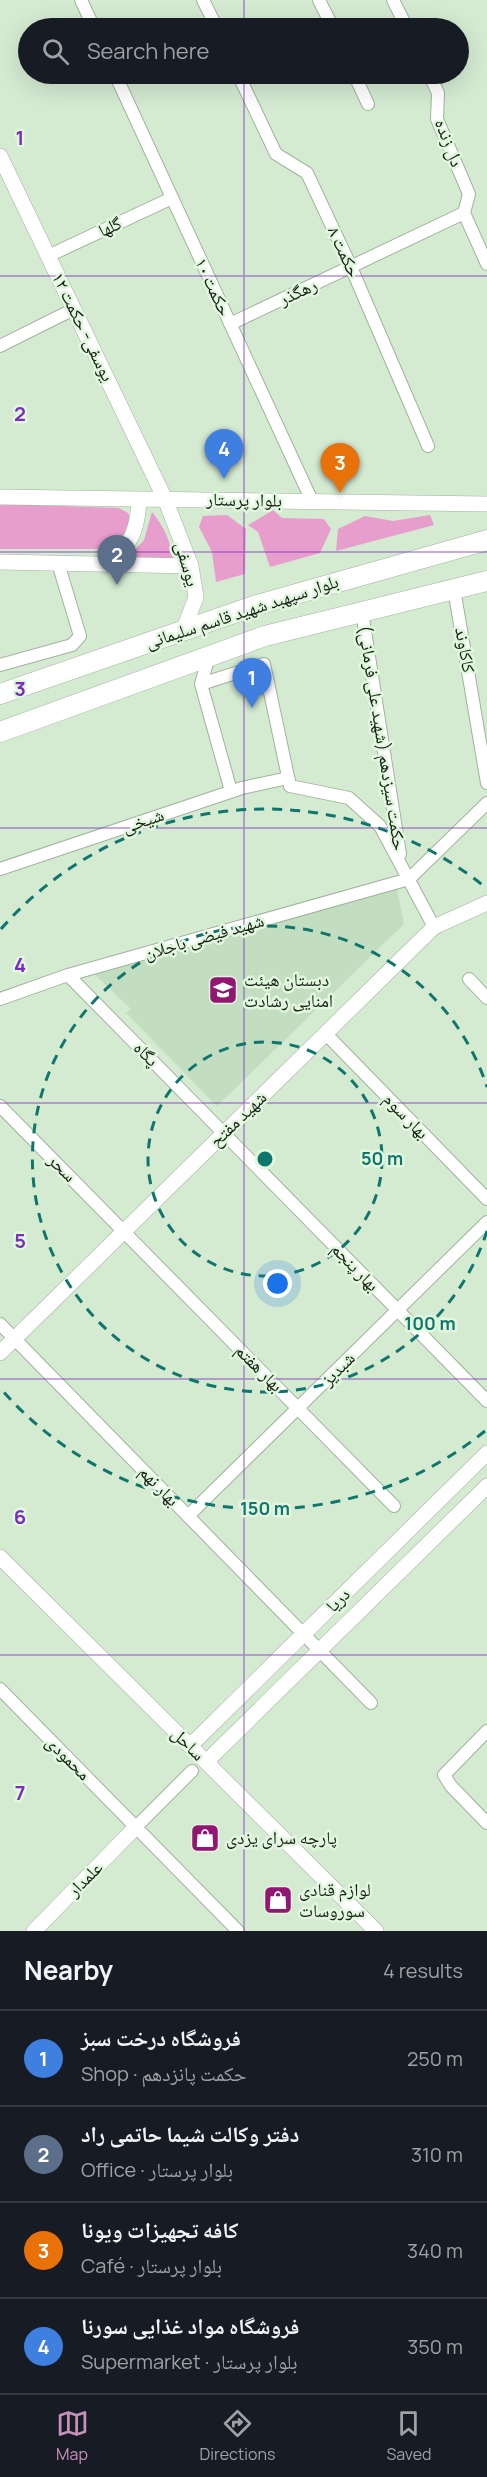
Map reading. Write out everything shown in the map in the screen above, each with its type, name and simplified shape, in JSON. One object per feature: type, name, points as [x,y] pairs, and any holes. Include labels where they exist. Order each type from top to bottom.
[{"type":"main road","name":"بلوار سپهبد شهید قاسم سلیمانی","points":[[0,694],[257,605],[487,540]]},
{"type":"main road","name":"بلوار سپهبد شهید قاسم سلیمانی","points":[[0,732],[265,636],[487,581]]},
{"type":"street","points":[[81,0],[89,18]]},
{"type":"street","points":[[203,0],[212,18]]},
{"type":"street","points":[[319,0],[328,18]]},
{"type":"street","points":[[393,0],[402,18]]},
{"type":"street","name":"حکمت ۱۰","points":[[120,84],[312,501]]},
{"type":"street","name":"حکمت ۸","points":[[243,84],[276,154],[307,173],[351,267],[428,446]]},
{"type":"street","points":[[359,84],[368,104]]},
{"type":"street","name":"دل زنده","points":[[434,84],[438,93],[437,118],[469,194],[464,213]]},
{"type":"street","name":"یوسفی- حکمت ۱۲","points":[[0,156],[165,499]]},
{"type":"street","name":"گلها","points":[[48,256],[172,198]]},
{"type":"street","points":[[464,213],[487,264]]},
{"type":"street","name":"رهگذر","points":[[230,324],[464,213]]},
{"type":"street","points":[[0,345],[74,309]]},
{"type":"street","name":"بلوار پرستار","points":[[0,497],[487,504]]},
{"type":"street","points":[[104,564],[117,556],[131,542],[138,521],[139,499]]},
{"type":"street","name":"یوسفی","points":[[165,499],[191,566],[196,597],[184,629]]},
{"type":"street","points":[[0,562],[191,566]]},
{"type":"street","points":[[0,666],[72,645],[80,636],[58,563]]},
{"type":"street","name":"کاکاوند","points":[[454,589],[487,783]]},
{"type":"street","name":"حکمت سیزدهم (شهید علی فرمانی)","points":[[362,612],[401,864]]},
{"type":"street","points":[[209,657],[201,684],[231,791]]},
{"type":"street","points":[[201,684],[264,664],[290,786],[349,798],[380,826],[434,927]]},
{"type":"street","name":"شیخی","points":[[0,869],[231,791],[288,778]]},
{"type":"street","points":[[409,879],[487,803]]},
{"type":"street","name":"شهید فیضی باجلان","points":[[0,999],[68,975],[409,879]]},
{"type":"street","name":"شهید مفتح","points":[[0,1353],[434,927],[487,903]]},
{"type":"street","name":"پگاه","points":[[68,975],[224,1133]]},
{"type":"street","points":[[469,979],[487,998]]},
{"type":"street","name":"بهار سوم","points":[[325,1033],[487,1199]]},
{"type":"street","name":"سحر","points":[[0,1106],[124,1231]]},
{"type":"street","name":"بهار پنجم","points":[[224,1133],[487,1401]]},
{"type":"street","name":"شبدیز","points":[[188,1516],[487,1222]]},
{"type":"street","name":"بهار هفتم","points":[[124,1231],[394,1506]]},
{"type":"street","name":"بهار نهم","points":[[0,1324],[371,1703]]},
{"type":"street","name":"دریا","points":[[190,1746],[487,1453]]},
{"type":"street","name":"دریا","points":[[206,1762],[487,1486]]},
{"type":"street","points":[[413,1526],[430,1542]]},
{"type":"street","name":"ساحل","points":[[0,1557],[376,1931]]},
{"type":"street","name":"محمودی","points":[[1,1694],[238,1931]]},
{"type":"street","points":[[487,1731],[444,1774],[451,1785],[487,1823]]},
{"type":"street","points":[[136,1827],[192,1771]]},
{"type":"street","name":"علمدار","points":[[34,1931],[136,1827]]},
{"type":"shaded area","points":[[0,504],[119,508],[128,513],[132,525],[125,537],[109,549],[0,549]]},
{"type":"shaded area","points":[[273,510],[282,518],[324,519],[331,529],[320,553],[270,567],[258,532],[248,525]]},
{"type":"shaded area","points":[[152,512],[166,535],[173,561],[129,556],[144,540]]},
{"type":"shaded area","points":[[227,515],[246,529],[245,574],[216,582],[212,552],[199,527],[203,516]]},
{"type":"shaded area","points":[[430,515],[434,525],[336,551],[338,529],[365,516],[393,521]]},
{"type":"shaded area","name":"دبستان هیئت امنایی رشادت","points":[[397,889],[404,924],[217,1106],[126,1013],[131,1009],[91,971]]},
{"type":"place","name":"فروشگاه مواد غذایی سورنا","points":[[224,479]]},
{"type":"place","name":"کافه تجهیزات ویونا","points":[[340,493]]},
{"type":"place","name":"دفتر وکالت شیما حاتمی راد","points":[[117,585]]},
{"type":"place","name":"فروشگاه درخت سبز","points":[[252,708]]},
{"type":"place","name":"دبستان هیئت امنایی رشادت","points":[[223,990]]},
{"type":"place","name":"پارچه سرای یزدی","points":[[205,1838]]},
{"type":"place","name":"لوازم قنادی سوروسات","points":[[278,1900]]}]
